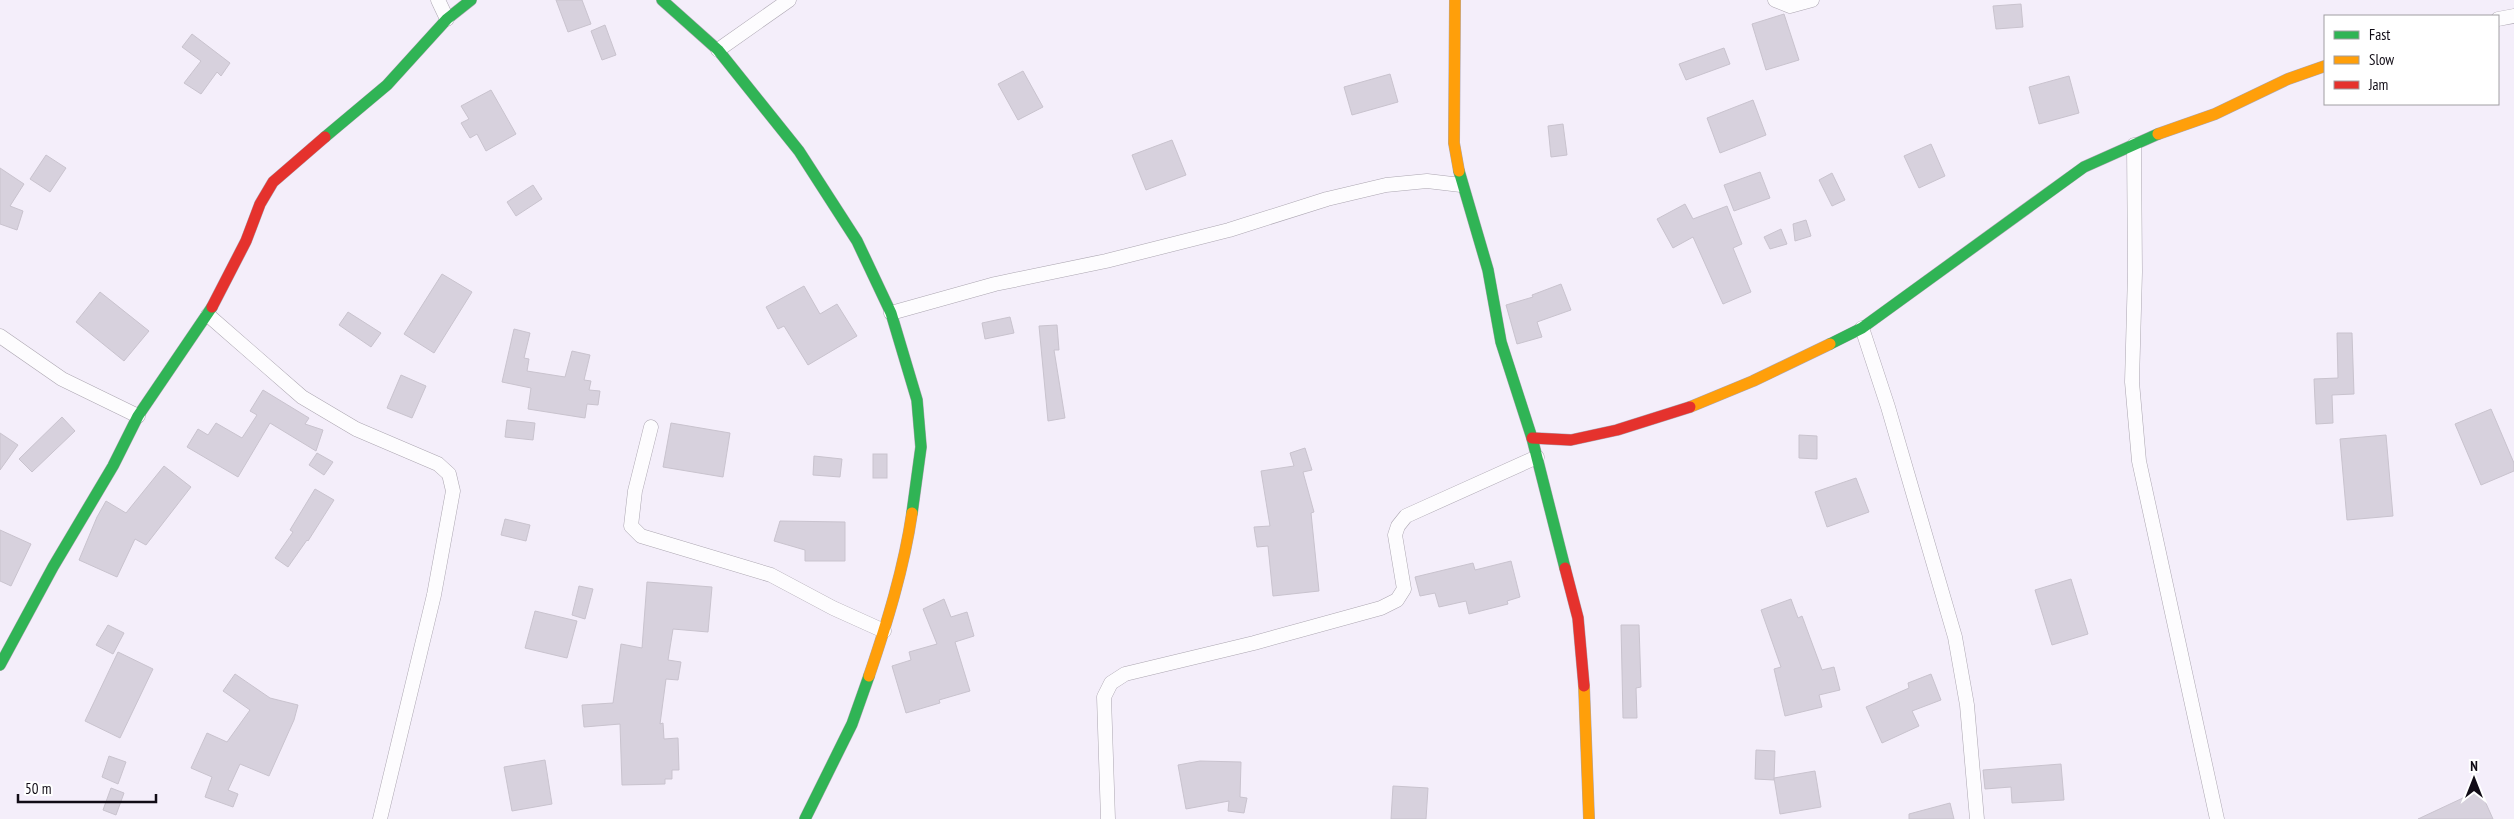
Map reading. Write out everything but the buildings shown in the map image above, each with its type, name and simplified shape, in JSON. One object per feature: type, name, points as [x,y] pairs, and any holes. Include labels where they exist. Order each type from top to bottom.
[{"type":"street","points":[[438,0],[447,19]]},
{"type":"street","points":[[0,665],[53,567],[113,466],[138,416],[208,315],[246,241],[260,204],[273,182],[387,85],[447,19],[471,0]]},
{"type":"street","points":[[662,0],[718,50],[799,152],[833,202],[857,241],[891,313],[917,400],[921,447],[908,540],[884,631],[852,724],[805,819]]},
{"type":"street","points":[[718,50],[789,0]]},
{"type":"street","points":[[1455,0],[1454,143],[1462,185],[1488,270],[1501,342],[1532,438],[1578,618],[1583,663],[1589,819]]},
{"type":"street","points":[[1775,0],[1790,6],[1812,0]]},
{"type":"street","points":[[2499,19],[2514,16]]},
{"type":"street","points":[[1532,438],[1571,440],[1617,430],[1683,410],[1753,381],[1862,328],[2084,167],[2134,144],[2215,114],[2288,79],[2324,66]]},
{"type":"street","points":[[2134,144],[2135,272],[2132,382],[2140,461],[2217,819]]},
{"type":"street","points":[[891,313],[994,284],[1106,261],[1229,230],[1327,199],[1386,184],[1427,181],[1462,185]]},
{"type":"street","points":[[208,315],[302,396],[356,429],[438,464],[449,474],[454,491],[434,595],[380,819]]},
{"type":"street","points":[[1862,328],[1888,407],[1955,637],[1967,705],[1977,819]]},
{"type":"street","points":[[0,336],[62,379],[138,416]]},
{"type":"street","points":[[650,426],[631,511],[631,526],[641,536],[771,574],[833,608],[884,631]]},
{"type":"street","points":[[1108,819],[1104,697],[1111,683],[1125,674],[1254,643],[1381,608],[1397,600],[1404,589],[1395,534],[1398,526],[1406,516],[1537,458]]},
{"type":"traffic: fast","points":[[325,137],[387,85],[447,19],[471,0]]},
{"type":"traffic: fast","points":[[662,0],[718,50],[799,151],[857,241],[891,313],[917,400],[921,447],[912,513]]},
{"type":"traffic: fast","points":[[1830,344],[1862,328],[2084,167],[2158,134]]},
{"type":"traffic: fast","points":[[1459,171],[1488,270],[1501,342],[1532,438],[1565,568]]},
{"type":"traffic: fast","points":[[0,665],[53,567],[113,466],[138,416],[212,307]]},
{"type":"traffic: fast","points":[[805,819],[852,724],[869,676]]},
{"type":"traffic: slow","points":[[1455,0],[1454,143],[1459,171]]},
{"type":"traffic: slow","points":[[2158,134],[2215,114],[2288,79],[2324,66]]},
{"type":"traffic: slow","points":[[1690,407],[1753,381],[1830,344]]},
{"type":"traffic: slow","points":[[869,676],[894,595],[912,513]]},
{"type":"traffic: slow","points":[[1584,686],[1589,819]]},
{"type":"traffic: jam","points":[[212,307],[246,241],[260,204],[273,182],[325,137]]},
{"type":"traffic: jam","points":[[1532,438],[1571,440],[1617,430],[1690,407]]},
{"type":"traffic: jam","points":[[1565,568],[1578,618],[1584,686]]}]
